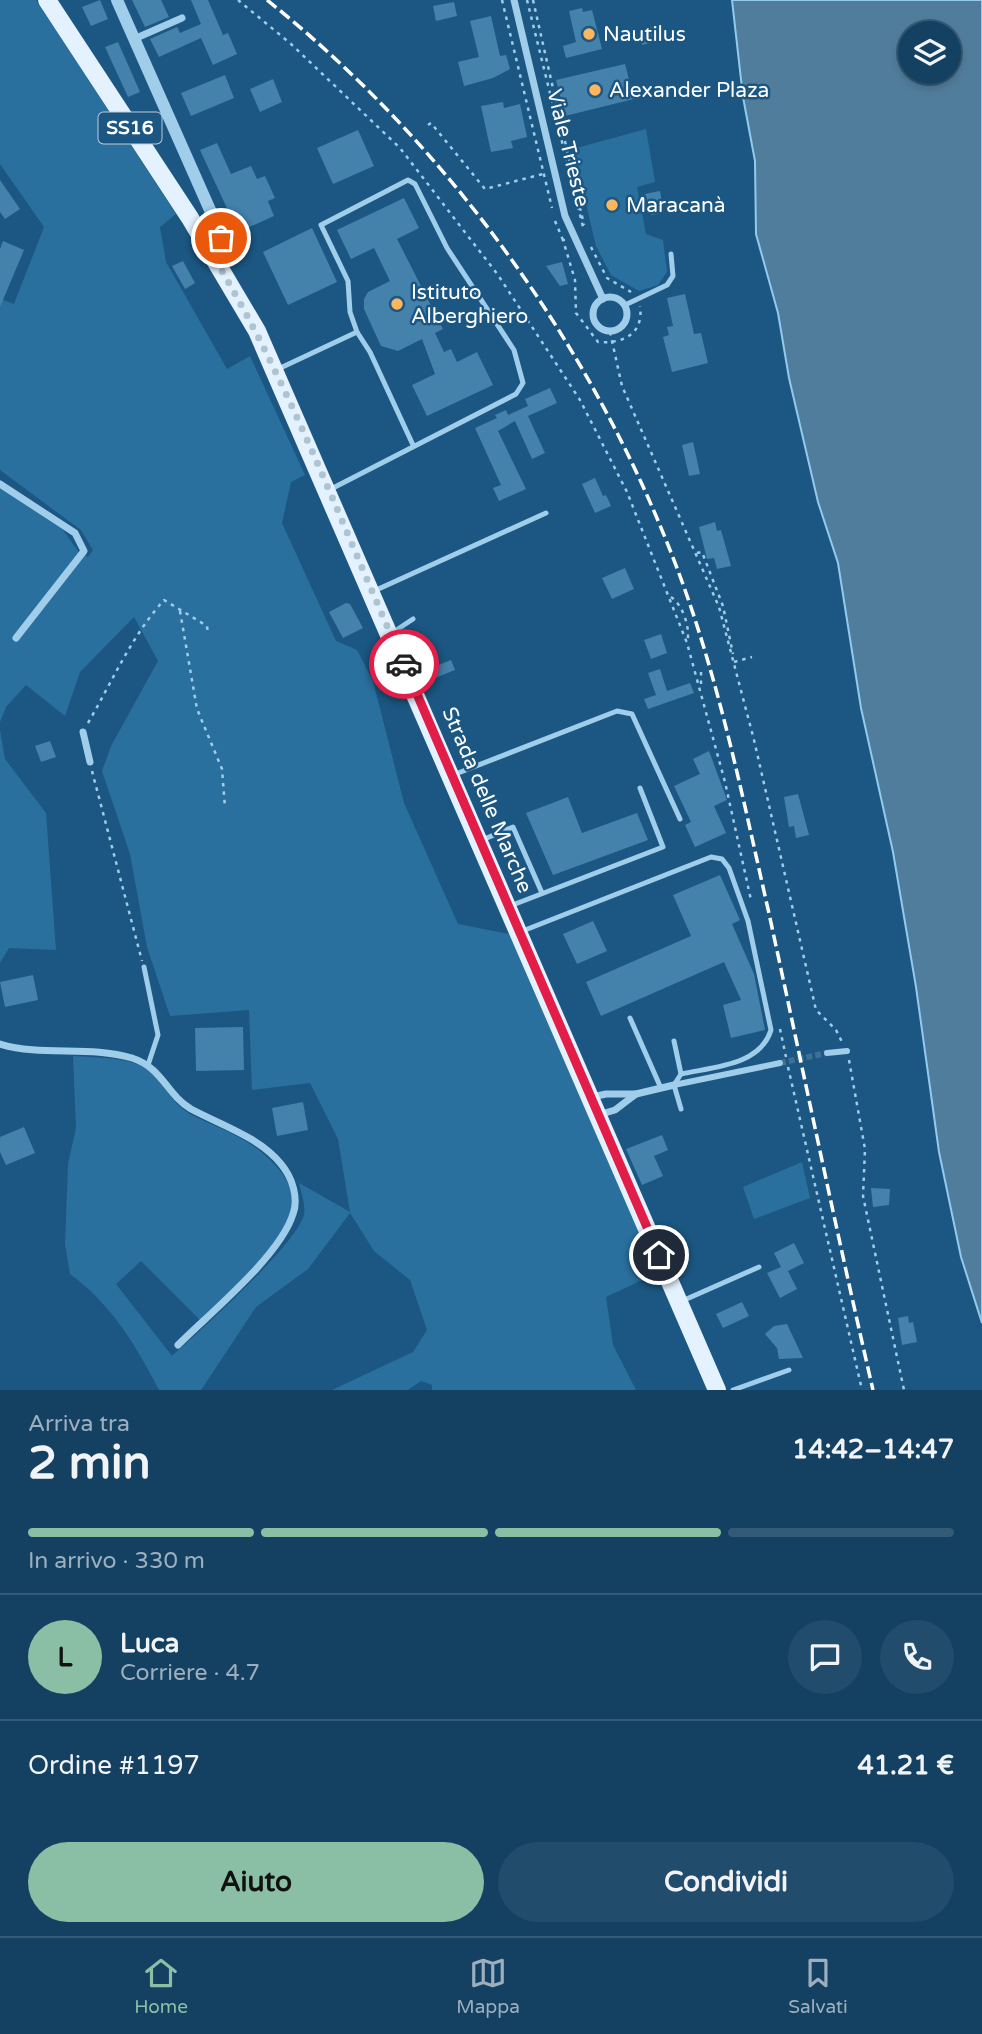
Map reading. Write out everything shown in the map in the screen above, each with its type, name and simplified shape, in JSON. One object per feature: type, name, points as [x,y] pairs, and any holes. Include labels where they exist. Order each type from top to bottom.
[{"type":"main road","name":"SS16","points":[[47,0],[213,256]]},
{"type":"main road","name":"Strada delle Marche","points":[[213,256],[244,307],[276,370],[717,1390]]},
{"type":"street","points":[[117,0],[218,228],[221,238],[213,256]]},
{"type":"street","name":"Viale Trieste","points":[[514,0],[573,237],[603,299]]},
{"type":"street","points":[[134,39],[182,18]]},
{"type":"street","points":[[615,298],[625,305],[626,320],[620,328],[610,332],[599,328],[593,318],[594,306],[603,299],[615,298]]},
{"type":"street","points":[[0,484],[75,533],[84,551],[16,638]]},
{"type":"street","points":[[83,732],[90,762]]},
{"type":"street","points":[[0,1044],[18,1049],[92,1052],[130,1058],[148,1065],[188,1107],[241,1133],[281,1164],[296,1198],[293,1214],[282,1236],[261,1262],[178,1345]]},
{"type":"street","points":[[827,1053],[848,1051]]},
{"type":"street","points":[[590,1098],[606,1094],[636,1094],[660,1086],[780,1063]]},
{"type":"street","points":[[598,1115],[615,1110],[636,1094]]},
{"type":"lane","points":[[329,490],[516,394],[523,383],[514,350],[447,248],[415,184],[408,180],[321,225],[348,281],[350,312],[357,332],[370,352],[413,445]]},
{"type":"lane","points":[[625,305],[667,285],[673,276],[671,254]]},
{"type":"lane","points":[[276,370],[357,332]]},
{"type":"lane","points":[[373,592],[547,513]]},
{"type":"lane","points":[[390,634],[414,620]]},
{"type":"lane","points":[[453,775],[617,711],[632,713],[680,819]]},
{"type":"lane","points":[[507,907],[663,847],[640,788]]},
{"type":"lane","points":[[479,842],[513,827],[542,893]]},
{"type":"lane","points":[[518,933],[711,857],[722,859],[729,868],[748,921],[771,1030],[768,1039],[741,1061],[681,1074]]},
{"type":"lane","points":[[144,967],[158,1035],[148,1065]]},
{"type":"lane","points":[[630,1018],[660,1086]]},
{"type":"lane","points":[[674,1041],[681,1074],[674,1085],[681,1109]]},
{"type":"lane","points":[[679,1302],[760,1268]]},
{"type":"lane","points":[[733,1390],[789,1370]]},
{"type":"path","points":[[238,0],[360,107],[400,148],[498,275],[580,400],[604,445],[671,597],[687,643],[752,902]]},
{"type":"path","points":[[428,125],[431,123],[485,189],[543,174],[502,0]]},
{"type":"path","points":[[527,0],[584,232],[607,278],[637,298],[641,307],[638,327],[631,336],[613,343],[598,342],[576,313],[578,297],[563,240],[584,232]]},
{"type":"path","points":[[533,0],[582,210],[584,232]]},
{"type":"path","points":[[400,148],[405,144]]},
{"type":"path","points":[[570,316],[576,313]]},
{"type":"path","points":[[610,332],[622,386],[719,607],[816,1010],[836,1030],[848,1051],[865,1149],[863,1196],[904,1390]]},
{"type":"path","points":[[537,337],[544,333]]},
{"type":"path","points":[[83,732],[142,625],[164,600],[207,626],[208,634]]},
{"type":"path","points":[[180,611],[197,709],[222,769],[225,808]]},
{"type":"path","points":[[733,660],[751,657]]},
{"type":"path","points":[[700,688],[703,681],[701,672]]},
{"type":"path","points":[[90,762],[144,967]]},
{"type":"path","points":[[778,1018],[862,1390]]},
{"type":"shaded area","points":[[0,0],[36,0],[176,214],[160,227],[166,262],[227,369],[250,356],[305,475],[291,482],[282,523],[336,641],[357,650],[373,681],[404,803],[458,924],[509,934],[657,1273],[606,1297],[613,1345],[636,1390],[432,1390],[432,1385],[421,1381],[408,1390],[332,1390],[413,1352],[427,1330],[410,1280],[374,1251],[350,1213],[308,1269],[256,1307],[201,1390],[159,1390],[121,1326],[98,1299],[70,1274],[65,1244],[68,1164],[76,1128],[73,1056],[116,1059],[147,1069],[184,1110],[260,1151],[274,1163],[291,1192],[292,1205],[288,1220],[268,1251],[200,1320],[141,1261],[116,1284],[172,1356],[245,1288],[297,1229],[304,1215],[299,1183],[350,1212],[338,1139],[310,1083],[252,1090],[249,1010],[170,1016],[147,947],[130,854],[102,771],[111,746],[158,661],[134,617],[80,672],[65,716],[26,685],[6,707],[0,722],[0,487],[63,530],[78,551],[88,557],[93,550],[81,530],[0,470],[0,299],[14,304],[44,227],[0,164]]},
{"type":"shaded area","points":[[732,0],[982,0],[982,1323],[961,1257],[939,1152],[916,987],[893,852],[861,708],[838,563],[818,502],[789,378],[778,313],[756,234],[755,161],[743,97]]},
{"type":"shaded area","name":"Maracanà","points":[[646,129],[655,182],[637,187],[646,234],[663,240],[667,272],[658,285],[639,291],[611,275],[596,246],[573,149]]},
{"type":"shaded area","points":[[0,730],[5,759],[46,813],[56,950],[9,948],[0,963]]},
{"type":"shaded area","points":[[802,1162],[810,1198],[754,1219],[743,1187]]},
{"type":"building","points":[[100,0],[108,19],[91,26],[82,7]]},
{"type":"building","points":[[132,0],[161,0],[169,17],[145,27]]},
{"type":"building","points":[[191,0],[208,0],[223,35],[228,33],[237,54],[213,65],[201,38],[159,57],[150,39],[177,27],[180,33],[201,24]]},
{"type":"building","points":[[454,2],[457,16],[436,21],[433,6]]},
{"type":"building","name":"Nautilus","points":[[582,8],[583,12],[592,10],[602,49],[566,58],[563,46],[576,42],[569,11]]},
{"type":"building","points":[[491,16],[500,56],[506,55],[510,69],[493,78],[464,86],[458,62],[479,57],[470,21]]},
{"type":"building","points":[[655,26],[658,41],[642,45],[639,30]]},
{"type":"building","points":[[118,42],[140,92],[128,97],[105,47]]},
{"type":"building","name":"Alexander Plaza","points":[[625,64],[634,99],[565,116],[556,80]]},
{"type":"building","points":[[225,75],[234,98],[191,116],[181,93]]},
{"type":"building","points":[[273,79],[282,102],[260,112],[250,89]]},
{"type":"building","points":[[503,102],[504,108],[520,104],[527,137],[511,141],[513,148],[491,152],[481,106]]},
{"type":"building","points":[[358,130],[374,166],[333,184],[317,148]]},
{"type":"building","points":[[217,143],[231,174],[251,166],[257,179],[265,176],[275,198],[268,201],[274,216],[238,232],[200,150]]},
{"type":"building","points":[[0,180],[20,209],[5,219],[0,212]]},
{"type":"building","points":[[660,191],[664,213],[651,215],[645,194]]},
{"type":"building","name":"Istituto Alberghiero","points":[[404,198],[419,228],[397,239],[443,329],[435,333],[444,352],[451,349],[457,362],[477,352],[493,385],[427,416],[412,385],[435,374],[422,339],[398,351],[381,346],[364,309],[364,299],[368,292],[390,281],[374,248],[351,259],[337,230]]},
{"type":"building","points":[[312,228],[337,282],[288,305],[263,252]]},
{"type":"building","points":[[3,241],[24,250],[0,307],[0,249]]},
{"type":"building","points":[[183,261],[195,283],[185,289],[172,266]]},
{"type":"building","points":[[562,262],[568,284],[560,286],[546,266]]},
{"type":"building","points":[[685,294],[694,334],[701,333],[708,363],[672,372],[663,337],[669,335],[667,327],[673,326],[667,298]]},
{"type":"building","points":[[550,388],[557,403],[528,416],[545,453],[532,459],[515,421],[498,431],[526,489],[499,501],[493,488],[501,485],[475,428],[497,418],[495,415],[506,410],[508,415],[528,406],[525,399]]},
{"type":"building","points":[[693,442],[700,474],[689,476],[682,445]]},
{"type":"building","points":[[595,478],[611,506],[595,513],[582,484]]},
{"type":"building","points":[[715,522],[717,531],[721,530],[731,566],[717,569],[714,558],[707,559],[699,527]]},
{"type":"building","points":[[625,568],[634,589],[612,599],[602,578]]},
{"type":"building","points":[[346,603],[350,604],[363,628],[343,638],[329,612]]},
{"type":"building","points":[[661,634],[667,653],[651,659],[644,640]]},
{"type":"building","points":[[451,660],[455,670],[435,678],[431,668]]},
{"type":"building","points":[[660,669],[667,691],[690,683],[694,693],[648,709],[644,699],[656,695],[648,673]]},
{"type":"building","points":[[50,741],[56,757],[41,762],[35,746]]},
{"type":"building","points":[[709,751],[727,800],[714,806],[726,833],[695,847],[685,825],[691,822],[674,786],[700,774],[693,759]]},
{"type":"building","points":[[798,794],[809,835],[796,838],[794,826],[789,827],[784,797]]},
{"type":"building","points":[[568,797],[582,833],[637,813],[648,840],[553,875],[526,813]]},
{"type":"building","points":[[720,875],[740,920],[732,924],[754,974],[765,1030],[731,1038],[723,1005],[741,1000],[724,962],[601,1016],[586,982],[691,936],[673,895]]},
{"type":"building","points":[[593,921],[607,951],[577,964],[563,934]]},
{"type":"building","points":[[33,975],[38,1000],[5,1007],[0,982]]},
{"type":"building","points":[[243,1027],[244,1070],[196,1071],[195,1028]]},
{"type":"building","points":[[303,1102],[308,1130],[277,1136],[272,1108]]},
{"type":"building","points":[[24,1127],[35,1153],[6,1165],[0,1152],[0,1137]]},
{"type":"building","points":[[662,1135],[668,1150],[654,1156],[663,1176],[642,1185],[626,1149]]},
{"type":"building","points":[[871,1188],[890,1189],[889,1205],[873,1207]]},
{"type":"building","points":[[794,1243],[804,1263],[788,1271],[797,1289],[780,1298],[767,1273],[781,1267],[774,1253]]},
{"type":"building","points":[[742,1302],[749,1316],[723,1328],[716,1314]]},
{"type":"building","points":[[908,1316],[909,1323],[913,1322],[917,1342],[902,1345],[898,1318]]},
{"type":"building","points":[[787,1324],[803,1358],[779,1359],[777,1348],[765,1334],[774,1326]]},
{"type":"tunnel","points":[[780,1063],[827,1053]]},
{"type":"railway","points":[[267,0],[332,56],[394,117],[452,182],[555,323],[599,399],[638,476],[688,598],[727,730],[873,1390]]},
{"type":"way so far","points":[[221,238],[213,256],[244,307],[276,370],[404,664]]},
{"type":"place","name":"Nautilus","points":[[589,34]]},
{"type":"place","name":"Alexander Plaza","points":[[595,90]]},
{"type":"place","name":"Maracanà","points":[[612,205]]},
{"type":"place","name":"Istituto Alberghiero","points":[[397,304]]},
{"type":"route","points":[[404,664],[659,1255]]}]
